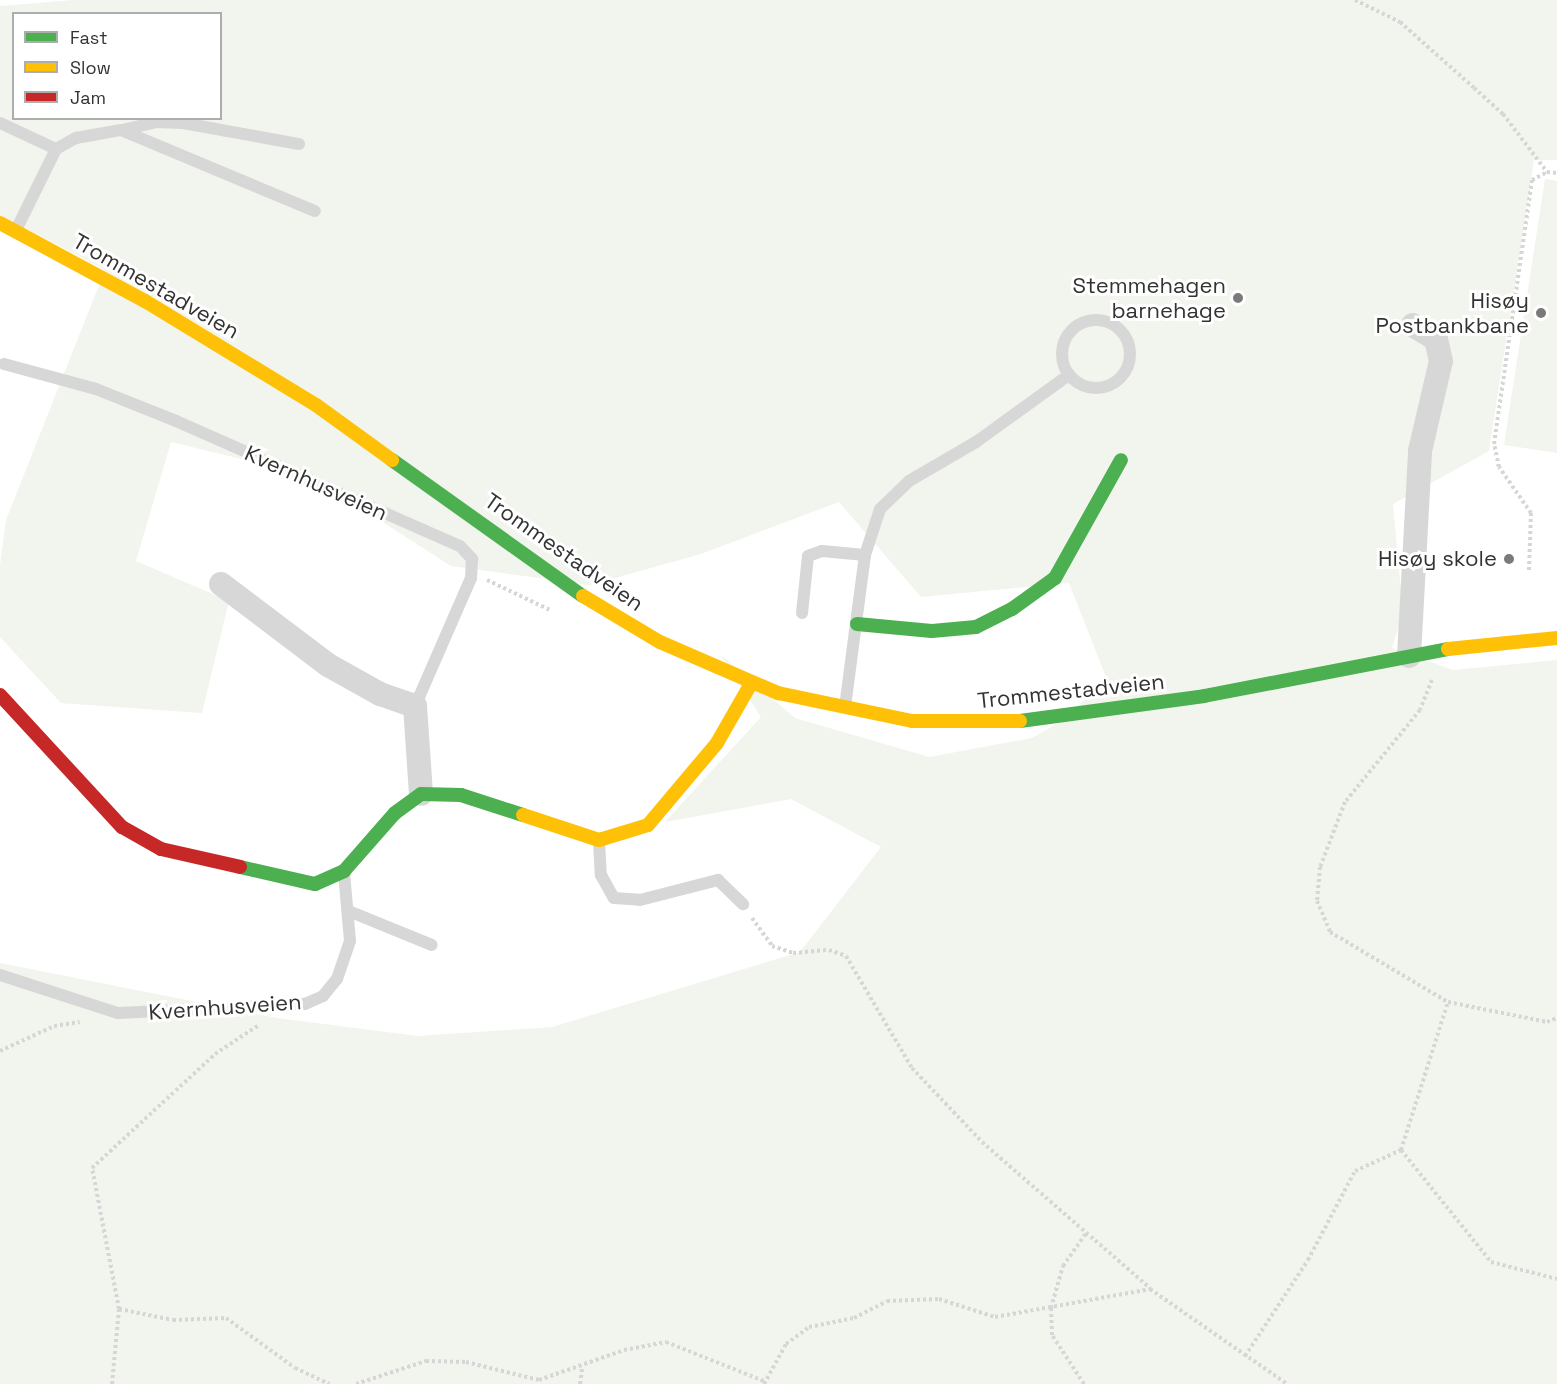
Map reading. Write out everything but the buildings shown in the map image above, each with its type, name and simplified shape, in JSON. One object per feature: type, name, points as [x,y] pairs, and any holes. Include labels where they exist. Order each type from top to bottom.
[{"type":"main road","name":"Trommestadveien","points":[[0,224],[145,301],[316,405],[602,609],[752,682],[844,711],[912,721],[1021,721],[1204,696],[1443,650],[1557,638]]},
{"type":"main road","points":[[856,624],[932,631],[976,627],[1012,609],[1055,578],[1121,460]]},
{"type":"main road","points":[[0,695],[122,827],[161,849],[315,884],[344,872],[395,813],[421,794],[461,795],[599,840],[648,825],[677,796],[717,743],[752,682]]},
{"type":"street","points":[[1409,656],[1420,451],[1441,361],[1437,339],[1413,325]]},
{"type":"street","points":[[221,584],[328,665],[415,706],[421,794]]},
{"type":"lane","points":[[16,232],[56,149],[75,138],[156,122],[183,123],[299,144]]},
{"type":"lane","points":[[0,123],[56,149]]},
{"type":"lane","points":[[121,130],[315,211]]},
{"type":"lane","points":[[1107,321],[1124,335],[1127,369],[1110,385],[1088,387],[1069,375],[1061,354],[1076,326],[1107,321]]},
{"type":"lane","name":"Kvernhusveien","points":[[4,364],[96,389],[176,421],[460,546],[472,559],[471,578]]},
{"type":"lane","points":[[844,711],[870,528],[892,494],[1069,375]]},
{"type":"lane","points":[[802,613],[808,556],[822,551],[865,555]]},
{"type":"lane","points":[[415,706],[471,578]]},
{"type":"lane","points":[[599,840],[601,875],[614,898],[640,900],[718,880],[744,904]]},
{"type":"lane","name":"Kvernhusveien","points":[[0,975],[118,1013],[283,1006],[323,996],[337,979],[350,941],[351,912],[344,872]]},
{"type":"lane","points":[[351,912],[432,945]]},
{"type":"path","points":[[1355,0],[1372,2],[1400,22],[1503,114],[1547,172]]},
{"type":"path","points":[[1529,570],[1531,513],[1499,467],[1494,444],[1532,180],[1547,172],[1557,173]]},
{"type":"path","points":[[471,578],[515,590],[555,613]]},
{"type":"path","points":[[1443,650],[1420,710],[1345,802],[1320,867],[1317,901],[1330,932],[1448,1002],[1547,1022],[1557,1018]]},
{"type":"path","points":[[744,904],[772,946],[793,953],[829,951],[846,957],[912,1068],[982,1143],[1150,1289],[1287,1384]]},
{"type":"path","points":[[1245,1356],[1308,1260],[1354,1171],[1401,1150],[1448,1002]]},
{"type":"path","points":[[112,1384],[119,1309],[92,1168],[215,1054],[283,1006]]},
{"type":"path","points":[[0,1051],[54,1026],[111,1024],[118,1013]]},
{"type":"path","points":[[1401,1150],[1491,1262],[1557,1278]]},
{"type":"path","points":[[1084,1384],[1052,1335],[1051,1308],[1063,1266],[1085,1234]]},
{"type":"path","points":[[356,1384],[426,1361],[466,1362],[539,1380],[582,1369],[624,1350],[666,1342],[765,1383],[786,1344],[809,1327],[854,1318],[887,1301],[939,1299],[995,1317],[1150,1289]]},
{"type":"path","points":[[119,1309],[173,1320],[226,1318],[295,1368],[330,1384]]},
{"type":"path","points":[[580,1384],[582,1369]]},
{"type":"shaded area","points":[[73,0],[1557,0],[1557,160],[1534,160],[1489,451],[1393,504],[1403,613],[1392,648],[1453,670],[1557,660],[1557,1384],[0,1384],[0,963],[277,1018],[418,1036],[552,1027],[800,952],[881,847],[791,799],[665,822],[761,717],[720,654],[795,718],[929,757],[1032,738],[1068,717],[1106,677],[1069,583],[921,597],[839,502],[701,554],[590,585],[451,566],[345,498],[262,464],[171,442],[136,561],[229,601],[202,713],[61,703],[0,637],[0,565],[6,520],[105,270],[0,215],[0,6]]},
{"type":"shaded area","name":"Hisøy Postbankbane","points":[[1545,179],[1557,181],[1557,453],[1504,445]]},
{"type":"traffic: fast","points":[[392,460],[583,596]]},
{"type":"traffic: fast","points":[[857,624],[932,631],[976,627],[1012,609],[1055,578],[1121,460]]},
{"type":"traffic: fast","points":[[1020,721],[1204,696],[1448,649]]},
{"type":"traffic: fast","points":[[240,867],[315,884],[344,871],[395,813],[421,794],[461,795],[523,815]]},
{"type":"traffic: slow","points":[[0,223],[145,301],[316,405],[392,460]]},
{"type":"traffic: slow","points":[[583,596],[660,642],[778,693],[912,721],[1020,721]]},
{"type":"traffic: slow","points":[[1448,649],[1557,638]]},
{"type":"traffic: slow","points":[[523,815],[599,840],[648,825],[717,743],[752,682]]},
{"type":"traffic: jam","points":[[0,695],[122,827],[161,849],[240,867]]},
{"type":"place","name":"Stemmehagen barnehage","points":[[1238,298]]},
{"type":"place","name":"Hisøy Postbankbane","points":[[1541,313]]},
{"type":"place","name":"Hisøy skole","points":[[1509,559]]}]
